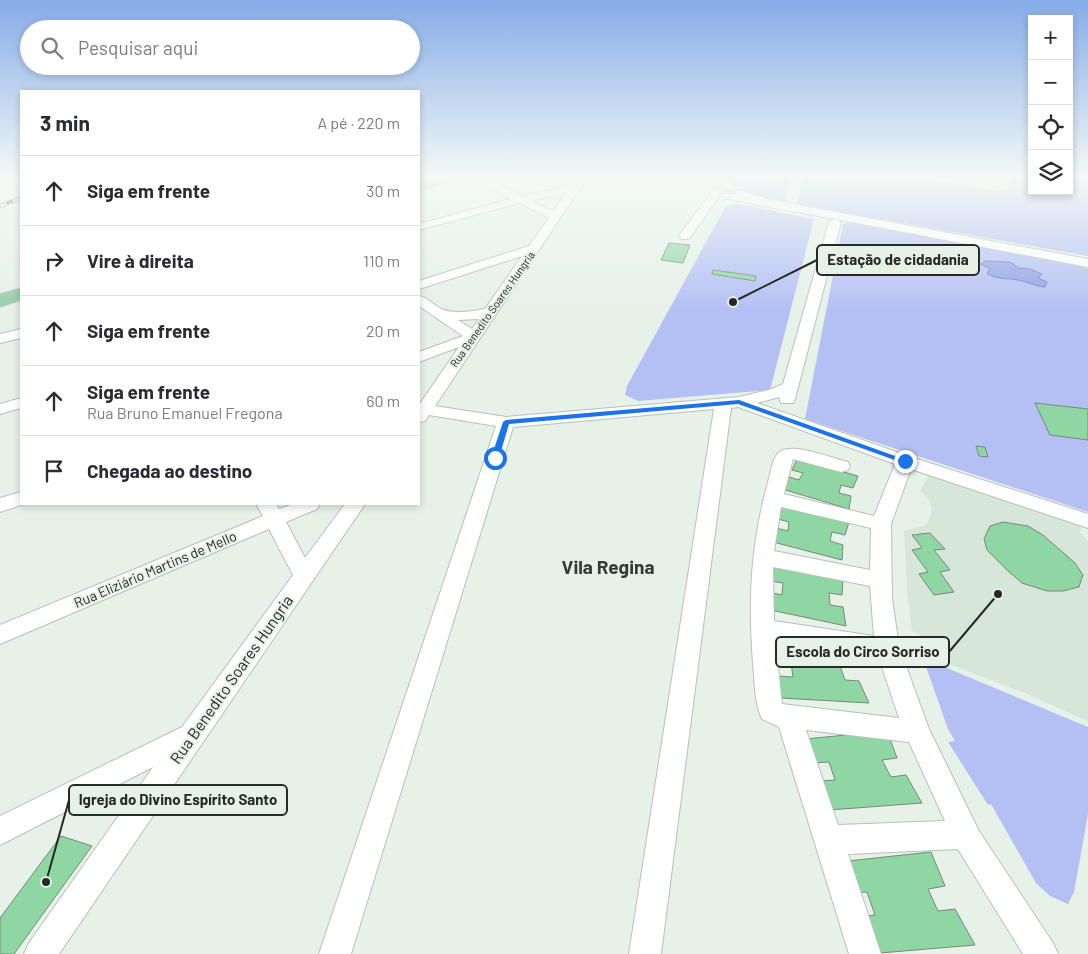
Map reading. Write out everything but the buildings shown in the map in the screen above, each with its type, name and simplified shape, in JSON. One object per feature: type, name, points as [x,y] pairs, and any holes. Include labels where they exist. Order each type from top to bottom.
[{"type":"main road","points":[[0,301],[20,294]]},
{"type":"main road","points":[[0,307],[20,301]]},
{"type":"street","points":[[420,227],[443,221]]},
{"type":"street","name":"Rua Benedito Soares Hungria","points":[[422,413],[554,221]]},
{"type":"street","points":[[685,236],[699,221]]},
{"type":"street","points":[[783,417],[835,222],[844,221]]},
{"type":"street","points":[[871,221],[1088,262]]},
{"type":"street","points":[[420,285],[535,248]]},
{"type":"street","points":[[485,264],[518,273]]},
{"type":"street","points":[[420,301],[473,337]]},
{"type":"street","points":[[439,314],[465,316],[490,313]]},
{"type":"street","points":[[0,339],[20,333]]},
{"type":"street","points":[[420,357],[473,337]]},
{"type":"street","points":[[420,357],[444,359],[454,364]]},
{"type":"street","points":[[422,413],[506,422],[731,402],[777,393],[790,387]]},
{"type":"street","points":[[731,402],[783,417],[905,461],[1088,521]]},
{"type":"street","points":[[645,954],[731,402]]},
{"type":"street","points":[[0,409],[20,403]]},
{"type":"street","points":[[335,954],[506,422]]},
{"type":"street","points":[[841,466],[793,453],[787,455],[772,498],[763,557],[762,629],[769,704],[771,711],[779,716],[916,731]]},
{"type":"street","points":[[905,461],[881,524],[881,599],[888,647],[916,731],[966,834],[1042,954]]},
{"type":"street","points":[[0,505],[20,498]]},
{"type":"street","points":[[772,498],[881,524]]},
{"type":"street","name":"Rua Eliziário Martins de Mello","points":[[0,635],[270,511],[304,505]]},
{"type":"street","name":"Rua Benedito Soares Hungria","points":[[40,954],[354,505]]},
{"type":"street","points":[[270,511],[304,575]]},
{"type":"street","points":[[763,557],[882,580]]},
{"type":"street","points":[[762,629],[888,647]]},
{"type":"street","points":[[789,717],[865,954]]},
{"type":"street","points":[[0,831],[191,736]]},
{"type":"street","points":[[830,840],[966,834]]},
{"type":"shaded area","points":[[718,221],[814,221],[770,390],[638,401],[625,395],[627,386]]},
{"type":"shaded area","points":[[889,221],[1088,221],[1088,256]]},
{"type":"shaded area","points":[[855,222],[1088,268],[1088,512],[805,419],[843,224]]},
{"type":"shaded area","points":[[985,261],[1010,262],[1019,268],[1030,269],[1042,274],[1038,278],[1047,282],[1045,287],[992,276],[987,274],[990,269],[981,264]]},
{"type":"shaded area","points":[[929,475],[1081,526],[1080,533],[1088,541],[1088,721],[1027,694],[916,651],[920,635],[912,631],[907,590],[904,531],[926,525],[930,517],[932,508],[928,499],[920,491]]},
{"type":"shaded area","points":[[923,658],[1088,727],[1088,814],[1074,892],[1068,904],[1050,896],[1036,883],[991,804],[988,805],[948,742],[955,741],[948,729]]},
{"type":"place","name":"Estação de cidadania","points":[[733,302]]},
{"type":"place","name":"Escola do Circo Sorriso","points":[[998,594]]},
{"type":"place","name":"Igreja do Divino Espírito Santo","points":[[46,882]]},
{"type":"district","name":"Vila Regina","points":[[608,566]]},
{"type":"route","points":[[495,458],[506,422],[739,402],[905,461]]}]
